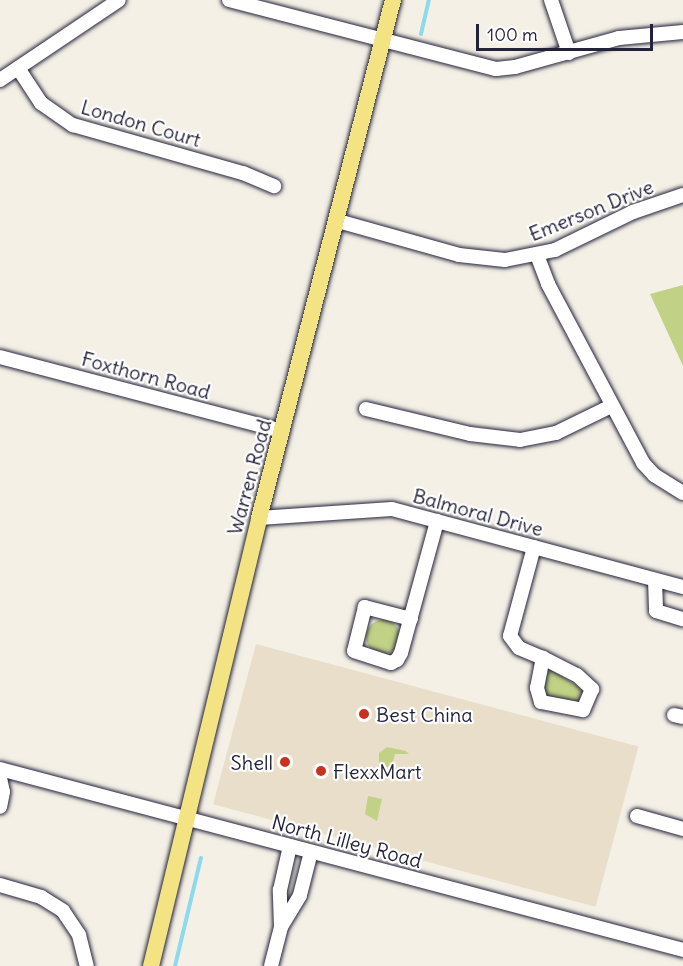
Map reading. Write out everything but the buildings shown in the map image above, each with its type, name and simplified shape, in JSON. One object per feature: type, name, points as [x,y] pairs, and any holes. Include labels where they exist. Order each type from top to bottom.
[{"type":"main road","name":"Warren Road","points":[[151,966],[184,819],[259,518],[338,221],[393,0]]},
{"type":"street","points":[[229,0],[496,69],[568,53],[619,38],[683,32]]},
{"type":"street","points":[[551,0],[568,53]]},
{"type":"street","points":[[0,80],[112,2]]},
{"type":"street","name":"London Court","points":[[18,68],[41,103],[73,125],[243,173],[274,186]]},
{"type":"street","name":"Emerson Drive","points":[[338,221],[469,257],[505,260],[537,255],[569,244],[633,212],[683,195]]},
{"type":"street","points":[[537,255],[611,406],[643,463],[654,476],[683,493]]},
{"type":"street","name":"Foxthorn Road","points":[[0,357],[282,431]]},
{"type":"street","points":[[366,409],[470,434],[520,440],[556,433],[611,406]]},
{"type":"street","name":"Balmoral Drive","points":[[259,518],[376,509],[437,521],[683,587]]},
{"type":"street","points":[[411,619],[365,607],[354,651],[391,663],[397,660],[411,619],[437,521]]},
{"type":"street","points":[[534,547],[510,636],[519,648],[543,658],[576,675],[592,689],[583,710],[541,702],[537,688],[543,658]]},
{"type":"street","points":[[655,580],[654,608],[683,619]]},
{"type":"street","name":"North Lilley Road","points":[[0,769],[683,950]]},
{"type":"street","points":[[0,778],[3,792],[0,807]]},
{"type":"street","points":[[637,816],[683,829]]},
{"type":"street","points":[[271,966],[281,927],[280,890],[291,846]]},
{"type":"street","points":[[281,927],[300,896],[311,852]]},
{"type":"street","points":[[0,885],[41,897],[63,911],[79,935],[87,966]]},
{"type":"shaded area","points":[[256,644],[639,746],[596,907],[213,804]]},
{"type":"green space","points":[[683,285],[683,366],[650,294]]},
{"type":"green space","points":[[383,620],[395,625],[400,637],[395,649],[383,654],[371,649],[366,637],[371,625]]},
{"type":"green space","points":[[552,670],[579,687],[583,693],[579,704],[551,701],[543,694],[545,675]]},
{"type":"green space","points":[[387,747],[406,751],[409,754],[395,754],[391,768],[379,765],[379,753]]},
{"type":"green space","points":[[368,796],[382,799],[377,821],[365,814]]},
{"type":"waterway","points":[[421,34],[429,0]]},
{"type":"waterway","points":[[175,966],[201,858]]},
{"type":"place","name":"Best China","points":[[364,714]]},
{"type":"place","name":"Shell","points":[[285,762]]},
{"type":"place","name":"FlexxMart","points":[[321,771]]}]
